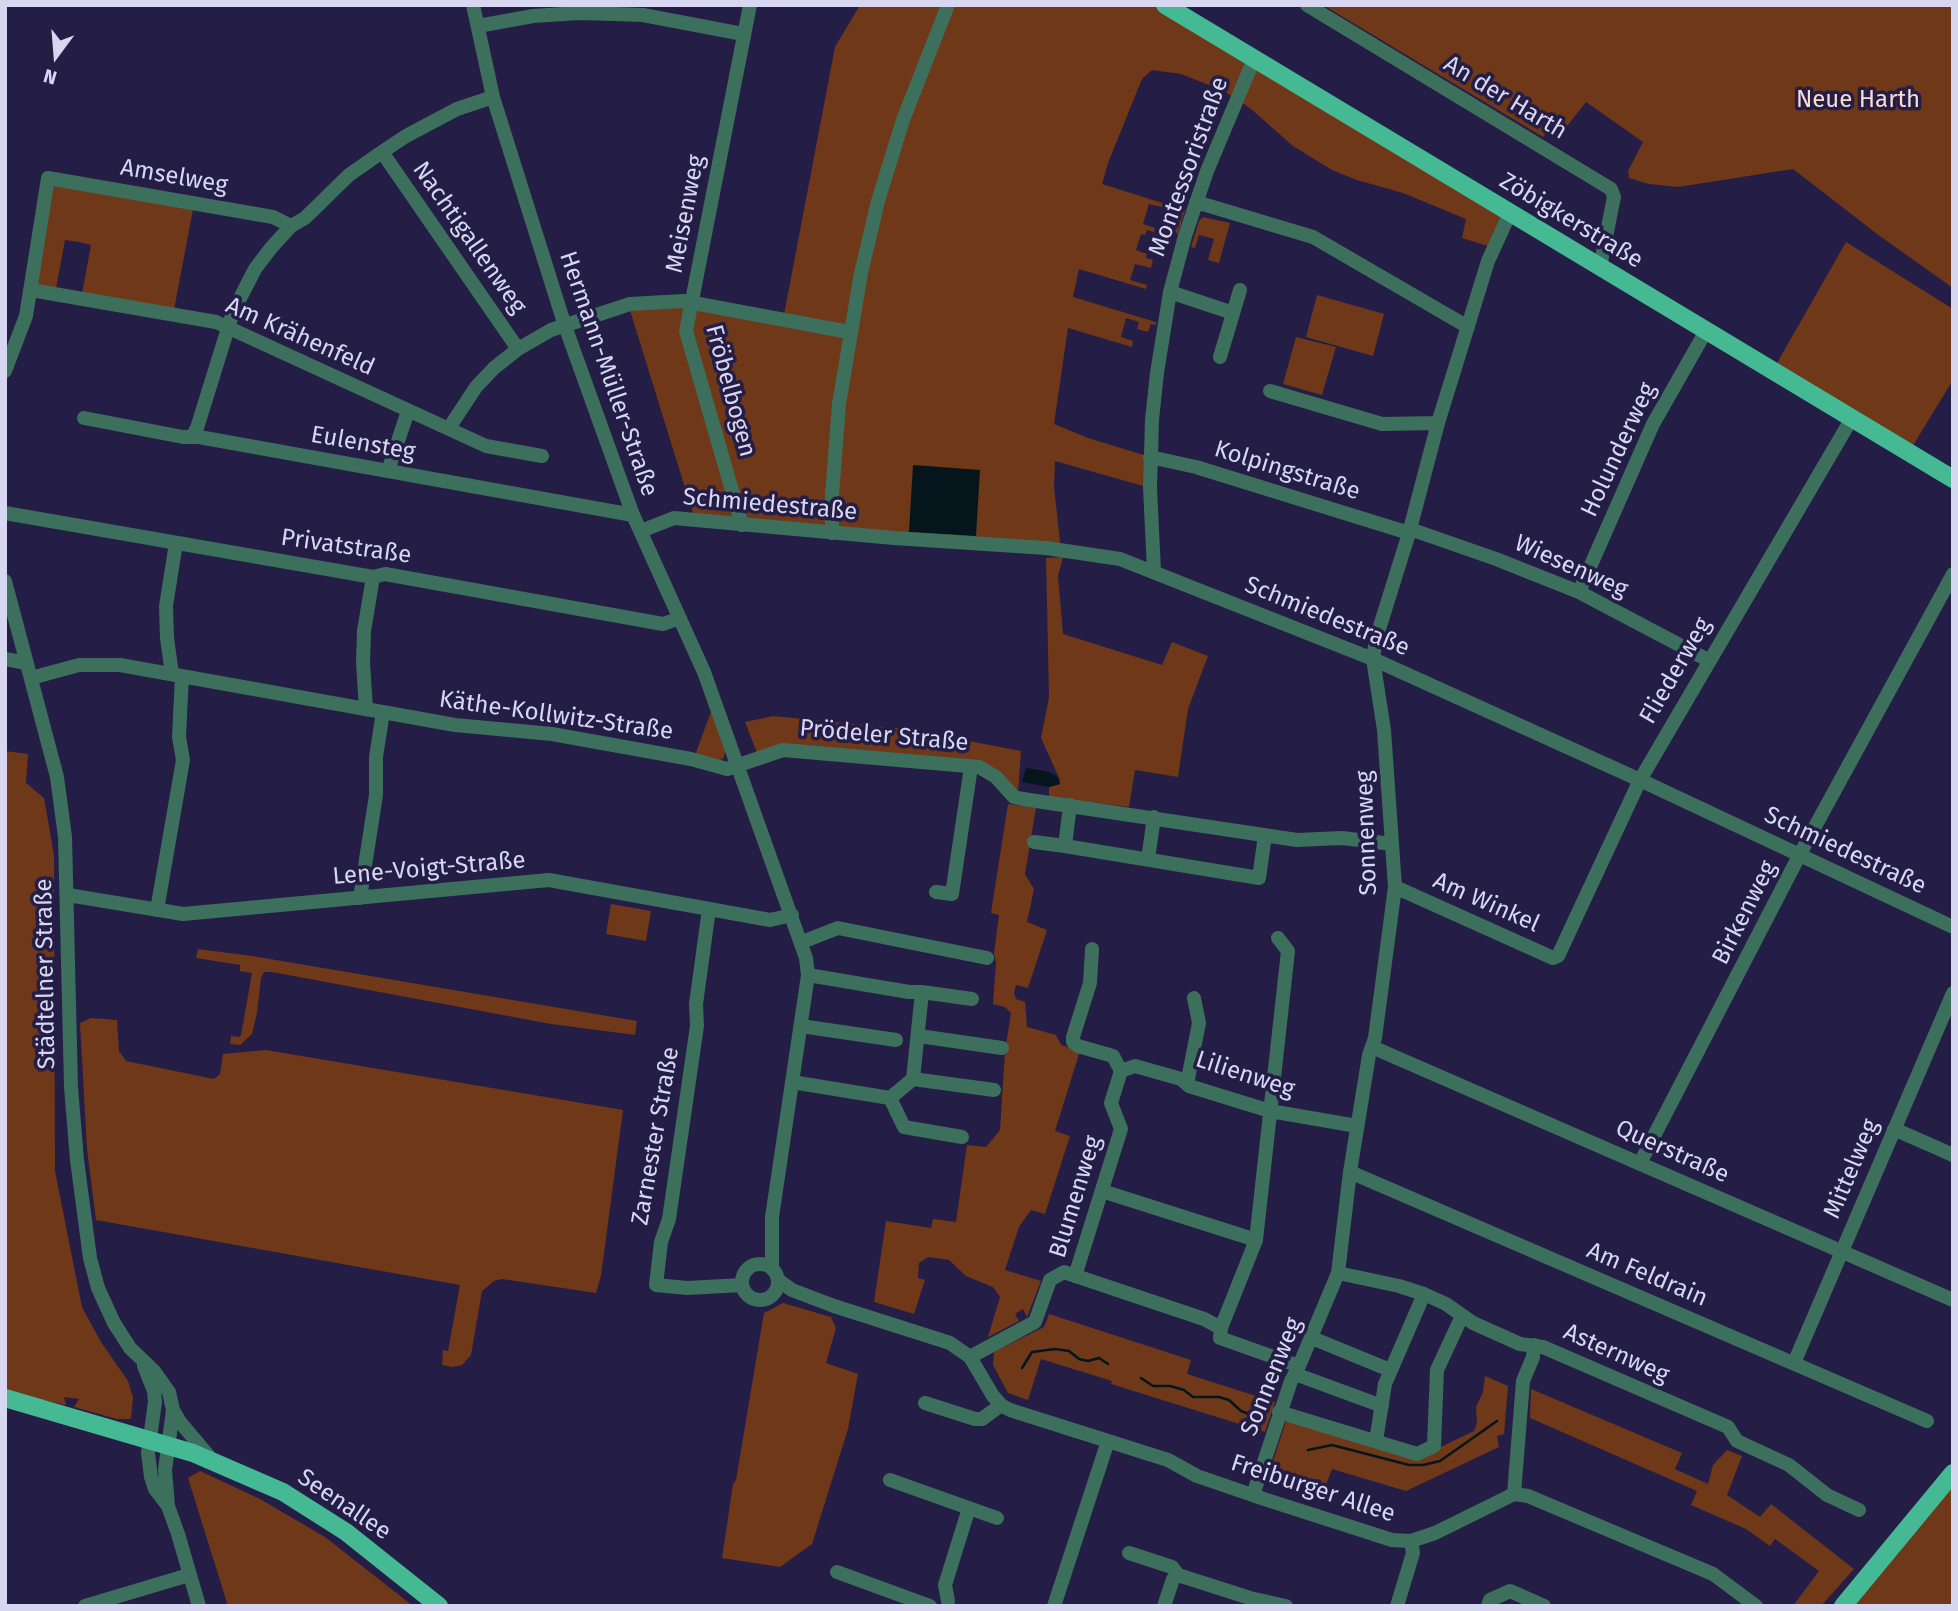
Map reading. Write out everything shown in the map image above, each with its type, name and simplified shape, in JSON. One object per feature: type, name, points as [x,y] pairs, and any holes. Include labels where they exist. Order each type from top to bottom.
[{"type":"main road","name":"Zöbigkerstraße","points":[[1165,5],[1953,479]]},
{"type":"main road","name":"Seenallee","points":[[5,1398],[168,1444],[212,1460],[283,1492],[320,1514],[439,1606]]},
{"type":"main road","points":[[1843,1606],[1953,1473]]},
{"type":"street","name":"Hermann-Müller-Straße","points":[[473,5],[493,97],[565,326],[633,515],[704,672],[802,942],[808,975],[772,1217],[757,1264]]},
{"type":"street","name":"Meisenweg","points":[[449,428],[481,382],[518,349],[551,330],[630,304],[692,302],[750,5]]},
{"type":"street","points":[[832,533],[836,433],[849,332],[869,237],[892,153],[917,79],[948,5]]},
{"type":"street","name":"An der Harth","points":[[1307,5],[1611,189],[1614,197],[1600,267]]},
{"type":"street","points":[[478,26],[533,16],[615,13],[643,15],[743,34]]},
{"type":"street","name":"Montessoristraße","points":[[1154,571],[1150,457],[1155,388],[1170,292],[1196,202],[1218,139],[1254,59]]},
{"type":"street","points":[[192,437],[237,303],[255,269],[291,226],[305,218],[349,175],[406,136],[457,109],[493,97]]},
{"type":"street","name":"Nachtigallenweg","points":[[382,152],[518,349]]},
{"type":"street","name":"Amselweg","points":[[31,290],[48,178],[273,217],[291,226]]},
{"type":"street","points":[[1196,202],[1312,237],[1468,327]]},
{"type":"street","name":"Sonnenweg","points":[[1252,1495],[1279,1412],[1338,1273],[1357,1126],[1375,1038],[1395,887],[1384,730],[1373,659],[1376,639],[1488,261],[1510,213]]},
{"type":"street","points":[[5,371],[26,316],[31,290]]},
{"type":"street","name":"Am Krähenfeld","points":[[31,290],[216,322],[486,446],[542,456]]},
{"type":"street","points":[[1220,357],[1240,290]]},
{"type":"street","name":"Montessoristraße","points":[[1170,292],[1233,313]]},
{"type":"street","name":"Fröbelbogen","points":[[742,525],[685,331],[692,302],[849,332]]},
{"type":"street","name":"Holunderweg","points":[[1579,592],[1653,424],[1706,331]]},
{"type":"street","points":[[1270,391],[1382,424],[1438,423]]},
{"type":"street","points":[[388,471],[408,411]]},
{"type":"street","name":"Eulensteg","points":[[84,418],[633,515]]},
{"type":"street","name":"Fliederweg","points":[[1558,956],[1640,780],[1852,418]]},
{"type":"street","name":"Kolpingstraße","points":[[1150,457],[1196,467],[1409,531]]},
{"type":"street","name":"Privatstraße","points":[[5,513],[373,577],[385,574],[663,624],[680,618]]},
{"type":"street","name":"Schmiedestraße","points":[[640,531],[674,518],[832,533],[1046,548],[1120,559],[1373,659],[1640,780],[1953,927]]},
{"type":"street","name":"Wiesenweg","points":[[1409,531],[1496,559],[1579,592],[1709,660]]},
{"type":"street","points":[[157,910],[183,760],[179,737],[177,675],[167,638],[166,606],[176,543]]},
{"type":"street","name":"Birkenweg","points":[[1640,1163],[1800,854],[1953,574]]},
{"type":"street","points":[[366,709],[363,652],[373,577]]},
{"type":"street","name":"Städtelner Straße","points":[[5,581],[57,777],[65,836],[71,1087],[90,1258],[105,1306],[121,1335],[140,1359],[165,1383],[173,1410],[165,1470],[167,1506],[198,1606]]},
{"type":"street","points":[[5,659],[29,670]]},
{"type":"street","name":"Käthe-Kollwitz-Straße","points":[[29,670],[98,664],[177,675],[456,725],[551,734],[691,759],[727,769],[738,766]]},
{"type":"street","points":[[360,898],[376,795],[376,757],[383,712]]},
{"type":"street","name":"Prödeler Straße","points":[[738,766],[783,750],[971,767],[989,771],[1014,797],[1297,840],[1342,838],[1392,844]]},
{"type":"street","points":[[936,892],[952,894],[971,767]]},
{"type":"street","points":[[1065,846],[1070,805]]},
{"type":"street","points":[[1148,859],[1154,817]]},
{"type":"street","points":[[1034,842],[1259,878],[1265,835]]},
{"type":"street","name":"Lene-Voigt-Straße","points":[[68,895],[183,914],[549,880],[770,920],[792,915]]},
{"type":"street","name":"Am Winkel","points":[[1395,887],[1553,958],[1558,956]]},
{"type":"street","name":"Zarnester Straße","points":[[709,909],[696,1004],[698,1026],[669,1219],[661,1242],[656,1285],[688,1289],[742,1285]]},
{"type":"street","points":[[802,942],[838,928],[987,958]]},
{"type":"street","points":[[1279,938],[1288,951],[1256,1240],[1221,1328],[1220,1338],[1382,1406]]},
{"type":"street","points":[[1092,949],[1090,983],[1073,1042],[1112,1056],[1121,1071]]},
{"type":"street","points":[[808,975],[909,992],[972,999]]},
{"type":"street","points":[[792,1082],[890,1098],[913,1079],[922,992]]},
{"type":"street","name":"Mittelweg","points":[[1794,1363],[1953,993]]},
{"type":"street","points":[[1187,1084],[1199,1023],[1194,998]]},
{"type":"street","points":[[800,1026],[896,1040]]},
{"type":"street","points":[[919,1036],[1002,1048]]},
{"type":"street","name":"Querstraße","points":[[1372,1047],[1953,1300]]},
{"type":"street","name":"Lilienweg","points":[[1121,1071],[1135,1066],[1181,1079],[1187,1084],[1270,1111],[1357,1126]]},
{"type":"street","name":"Blumenweg","points":[[970,1357],[1035,1322],[1050,1280],[1064,1272],[1075,1276],[1121,1129],[1111,1103],[1121,1071]]},
{"type":"street","points":[[913,1079],[994,1090]]},
{"type":"street","points":[[890,1098],[904,1127],[962,1137]]},
{"type":"street","points":[[1894,1129],[1953,1155]]},
{"type":"street","name":"Am Feldrain","points":[[1350,1172],[1927,1421]]},
{"type":"street","points":[[1102,1191],[1256,1240]]},
{"type":"street","name":"Hermann-Müller-Straße","points":[[772,1217],[775,1281]]},
{"type":"street","points":[[775,1281],[766,1300],[755,1300],[746,1293],[742,1285],[745,1271],[757,1264],[775,1281],[792,1290],[950,1343],[970,1357],[1001,1405],[982,1419],[975,1419],[925,1403]]},
{"type":"street","name":"Asternweg","points":[[1338,1273],[1424,1294],[1520,1344],[1543,1347],[1728,1427],[1737,1441],[1788,1465],[1827,1494],[1858,1510]]},
{"type":"street","points":[[1075,1276],[1205,1319],[1221,1328]]},
{"type":"street","points":[[1376,1441],[1385,1384],[1424,1294]]},
{"type":"street","points":[[1279,1412],[1417,1454],[1434,1446],[1437,1370],[1462,1316]]},
{"type":"street","points":[[1312,1338],[1390,1370]]},
{"type":"street","points":[[1534,1345],[1533,1357],[1523,1381],[1514,1494],[1528,1496],[1713,1574],[1756,1606]]},
{"type":"street","name":"Städtelner Straße","points":[[140,1359],[154,1391],[155,1410],[148,1453],[151,1477],[155,1489],[167,1506]]},
{"type":"street","name":"Freiburger Allee","points":[[1001,1405],[1168,1460],[1196,1476],[1392,1540],[1411,1541],[1435,1533],[1514,1494]]},
{"type":"street","name":"Seenallee","points":[[173,1410],[212,1460]]},
{"type":"street","points":[[1054,1606],[1108,1441]]},
{"type":"street","points":[[890,1480],[997,1518]]},
{"type":"street","points":[[837,1572],[931,1606],[954,1604],[945,1585],[969,1508]]},
{"type":"street","points":[[1396,1606],[1413,1553],[1411,1541]]},
{"type":"street","points":[[1129,1553],[1172,1567],[1178,1575],[1250,1598],[1286,1606]]},
{"type":"street","points":[[85,1606],[189,1575]]},
{"type":"street","points":[[1164,1606],[1173,1578],[1178,1575]]},
{"type":"street","points":[[1488,1606],[1490,1600],[1510,1591],[1544,1606]]},
{"type":"green space","points":[[860,5],[1165,5],[1510,213],[1494,248],[1462,238],[1466,219],[1403,193],[1332,170],[1293,146],[1251,109],[1224,91],[1181,74],[1152,70],[1142,79],[1102,184],[1185,210],[1178,234],[1165,224],[1169,209],[1149,204],[1143,224],[1155,228],[1154,232],[1147,230],[1145,235],[1141,234],[1136,250],[1147,254],[1146,258],[1153,260],[1151,268],[1135,264],[1130,280],[1147,285],[1146,289],[1079,269],[1073,297],[1156,322],[1156,325],[1151,324],[1148,332],[1137,329],[1139,322],[1126,318],[1121,337],[1133,341],[1132,347],[1068,328],[1054,424],[1088,438],[1150,457],[1150,488],[1055,461],[1054,487],[1061,550],[695,520],[628,304],[643,302],[783,320],[835,47]]},
{"type":"green space","name":"Neue Harth","points":[[1323,5],[1953,5],[1953,288],[1793,169],[1678,187],[1649,184],[1629,178],[1628,171],[1643,142],[1586,102],[1557,139],[1546,133],[1543,137]]},
{"type":"green space","points":[[48,178],[194,204],[173,315],[81,299],[91,245],[79,242],[65,240],[55,294],[31,290]]},
{"type":"green space","points":[[1203,217],[1230,223],[1219,263],[1208,260],[1214,239],[1199,235],[1195,248],[1191,247],[1199,221]]},
{"type":"green space","points":[[1846,242],[1953,309],[1953,380],[1912,447],[1777,363]]},
{"type":"green space","points":[[1317,295],[1384,314],[1373,356],[1306,337]]},
{"type":"green space","points":[[1296,337],[1336,347],[1322,395],[1283,384]]},
{"type":"green space","points":[[1063,557],[1058,576],[1063,634],[1162,665],[1172,642],[1208,656],[1188,709],[1178,777],[1135,770],[1129,807],[1049,797],[1049,787],[1060,784],[1060,780],[1041,738],[1049,697],[1046,558]]},
{"type":"green space","points":[[712,709],[726,750],[723,759],[717,761],[695,755]]},
{"type":"green space","points":[[773,716],[906,729],[1021,751],[1018,793],[995,770],[757,753],[745,722]]},
{"type":"green space","points":[[5,751],[28,754],[26,783],[44,798],[54,855],[55,1171],[82,1307],[101,1342],[128,1381],[133,1397],[131,1419],[117,1419],[74,1407],[79,1399],[64,1397],[66,1405],[5,1392]]},
{"type":"green space","points":[[1008,804],[1036,808],[1025,874],[1034,889],[1027,922],[1047,930],[1028,988],[1016,985],[1014,993],[1016,999],[1025,1002],[1027,1027],[1056,1035],[1061,1045],[1080,1051],[1055,1131],[1070,1136],[1045,1214],[1031,1210],[1019,1227],[1005,1270],[1041,1281],[1027,1317],[1023,1309],[1015,1314],[1019,1321],[988,1337],[1000,1297],[993,1287],[966,1276],[949,1260],[928,1257],[919,1263],[918,1278],[925,1280],[914,1314],[874,1302],[886,1221],[931,1228],[933,1219],[956,1222],[967,1145],[986,1147],[1000,1130],[1005,1051],[1011,1013],[1005,1007],[993,1004],[996,963],[994,953],[999,915],[991,913]]},
{"type":"green space","points":[[611,904],[651,911],[646,941],[606,934]]},
{"type":"green space","points":[[198,949],[637,1021],[635,1035],[551,1024],[264,972],[252,1034],[240,1045],[230,1044],[231,1036],[241,1035],[252,973],[240,971],[240,965],[196,958]]},
{"type":"green space","points":[[91,1018],[117,1020],[119,1051],[126,1061],[214,1079],[220,1074],[223,1054],[266,1050],[623,1110],[601,1276],[596,1293],[502,1279],[494,1281],[482,1291],[471,1355],[462,1365],[453,1367],[442,1365],[443,1350],[448,1351],[460,1285],[96,1220],[87,1149],[80,1023]]},
{"type":"green space","points":[[783,1303],[831,1317],[836,1328],[826,1363],[858,1374],[848,1429],[812,1544],[780,1567],[722,1558],[764,1313]]},
{"type":"green space","points":[[1049,1314],[1191,1360],[1187,1374],[1275,1402],[1265,1432],[1041,1359],[1028,1400],[1008,1393],[993,1365],[994,1352],[1044,1327]]},
{"type":"green space","points":[[1485,1376],[1508,1386],[1504,1434],[1497,1436],[1499,1447],[1406,1491],[1332,1469],[1324,1490],[1269,1474],[1287,1418],[1416,1459],[1474,1431],[1477,1423],[1476,1407],[1483,1392]]},
{"type":"green space","points":[[1531,1389],[1682,1453],[1675,1469],[1708,1484],[1713,1465],[1727,1450],[1742,1456],[1727,1495],[1760,1517],[1771,1504],[1854,1569],[1821,1606],[1793,1606],[1819,1571],[1775,1539],[1770,1546],[1746,1529],[1691,1505],[1697,1491],[1530,1418]]},
{"type":"green space","points":[[200,1471],[260,1499],[325,1537],[413,1606],[228,1606],[188,1478]]},
{"type":"green space","points":[[1953,1485],[1953,1606],[1854,1606]]},
{"type":"shaded area","points":[[913,465],[980,470],[976,536],[909,532]]},
{"type":"shaded area","points":[[1026,768],[1057,776],[1060,784],[1049,787],[1022,782]]},
{"type":"waterway","points":[[1022,1368],[1032,1352],[1055,1349],[1069,1351],[1079,1359],[1088,1361],[1099,1358],[1108,1364]]},
{"type":"waterway","points":[[1141,1378],[1153,1386],[1170,1386],[1184,1390],[1193,1397],[1219,1397],[1229,1400],[1241,1411],[1257,1417]]},
{"type":"waterway","points":[[1308,1450],[1332,1445],[1409,1465],[1423,1465],[1440,1461],[1497,1421]]}]
